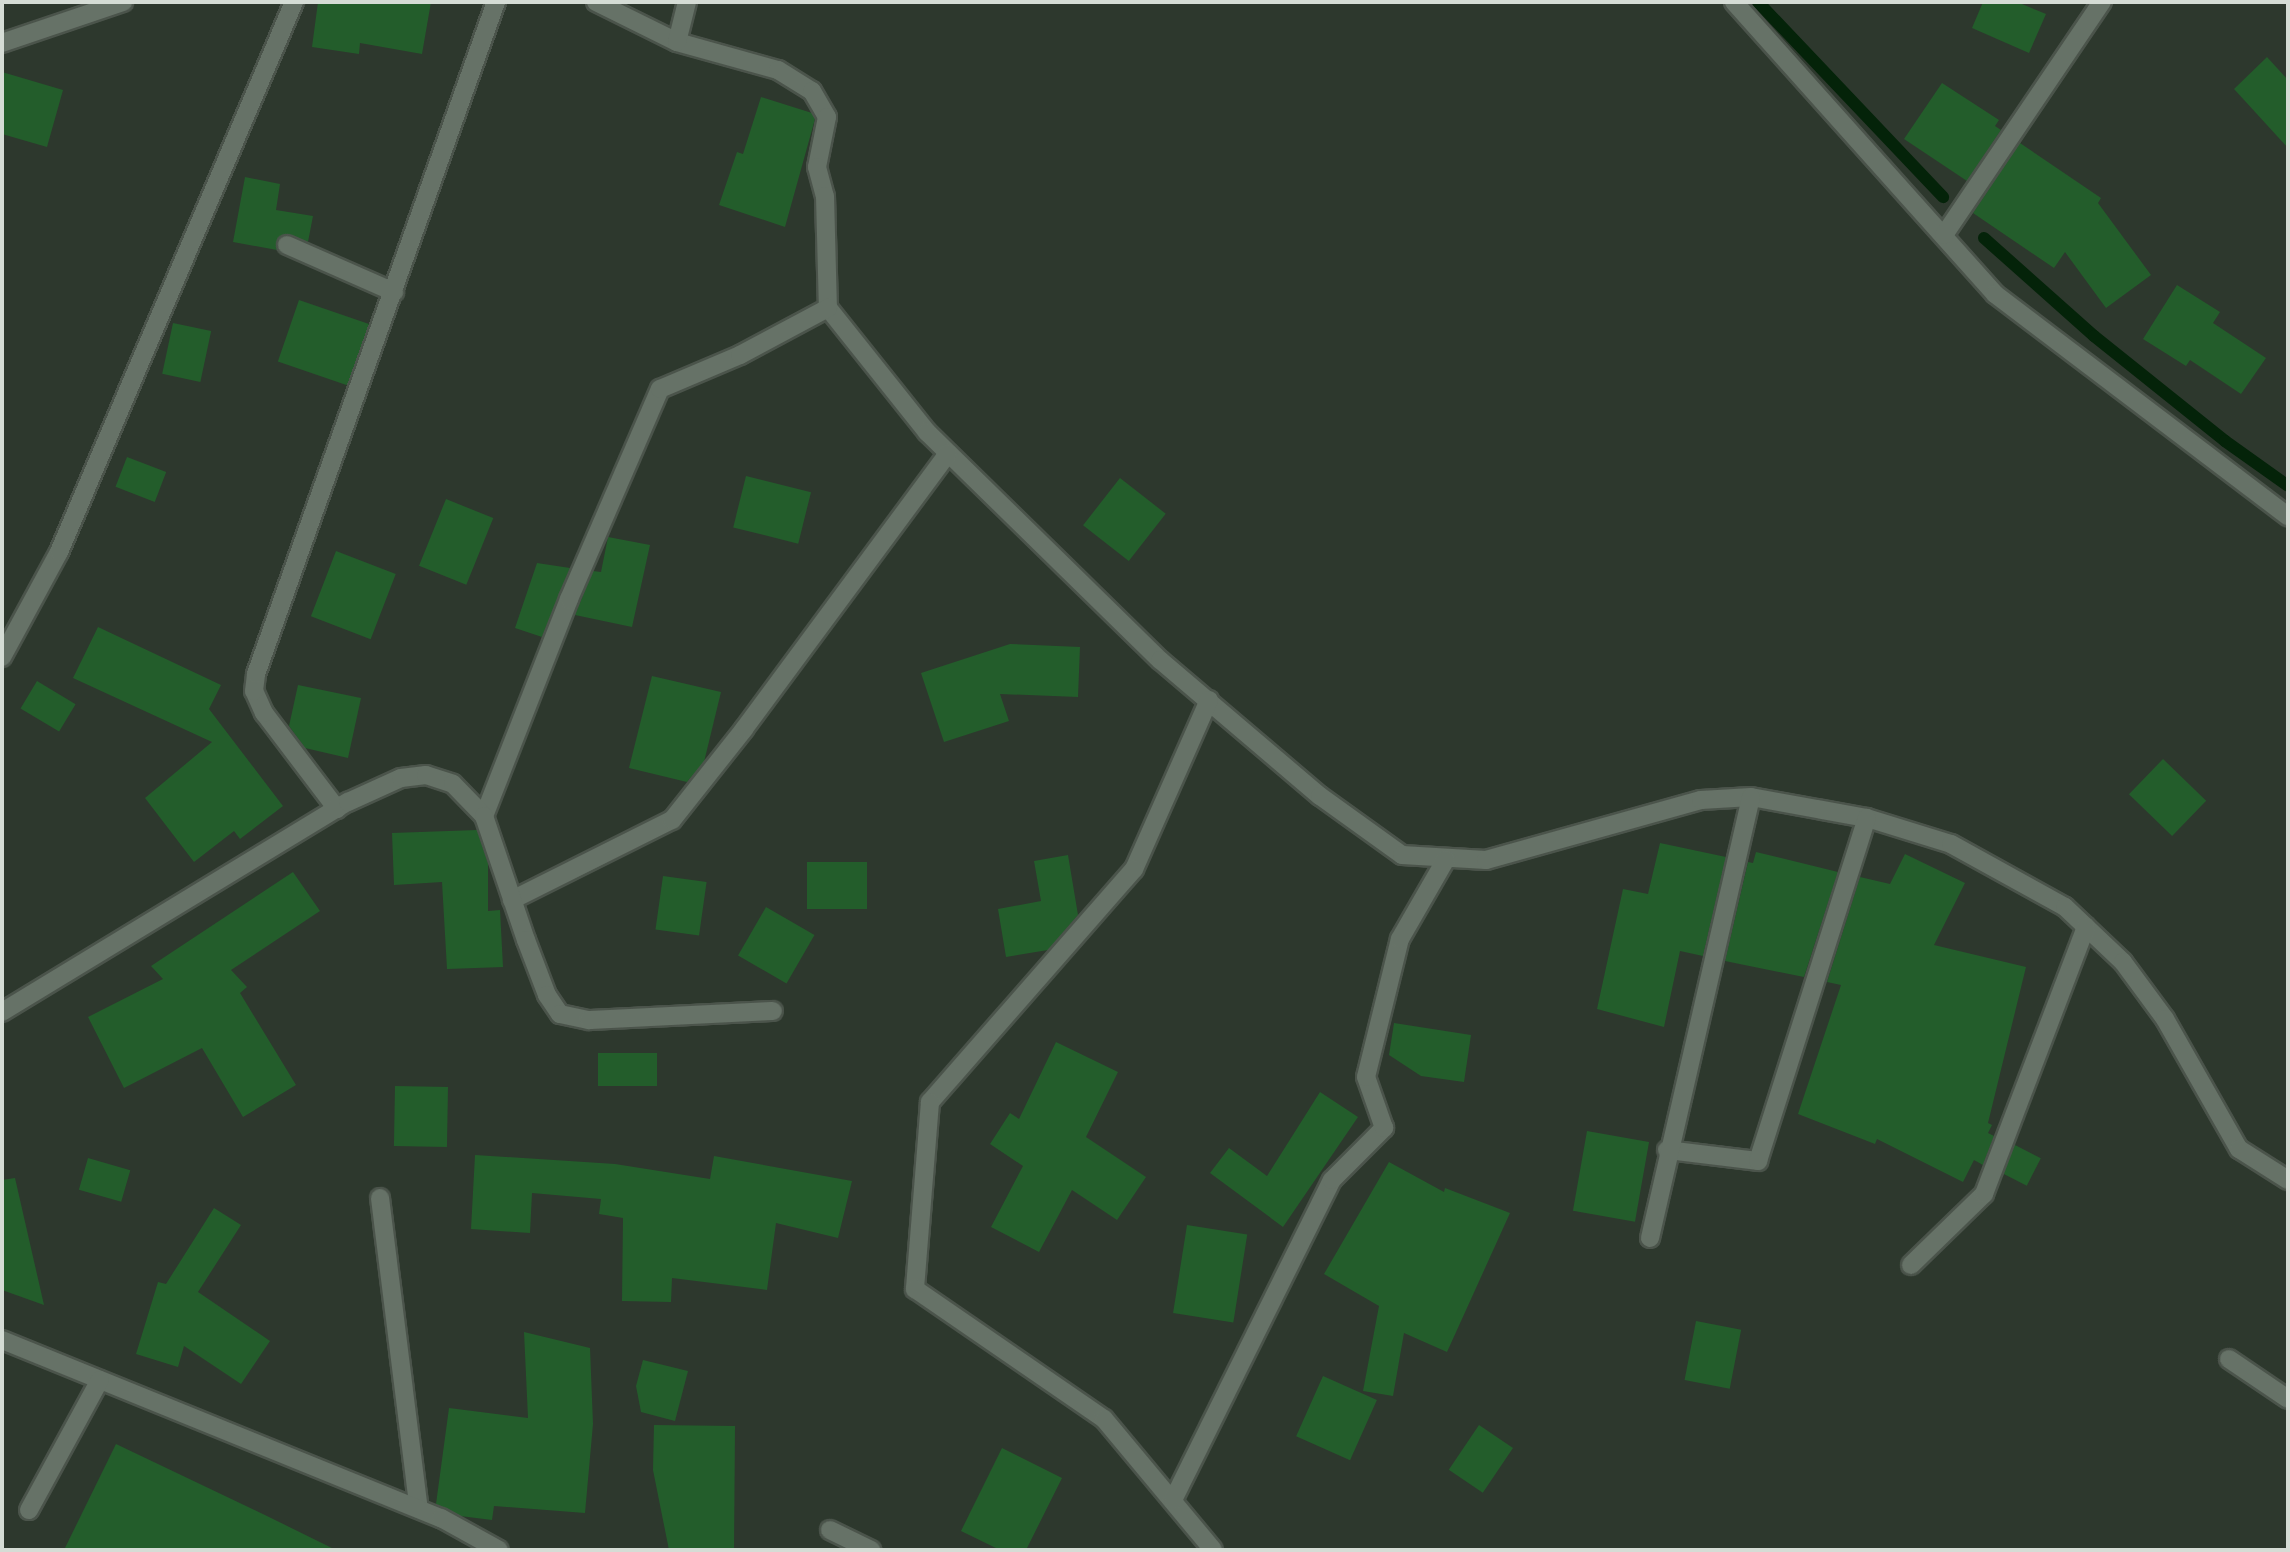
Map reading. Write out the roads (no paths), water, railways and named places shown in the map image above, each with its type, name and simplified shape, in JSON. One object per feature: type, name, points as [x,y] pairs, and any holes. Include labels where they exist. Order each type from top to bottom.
[{"type":"street","points":[[2,43],[124,2]]},
{"type":"street","points":[[2,657],[59,552],[294,2]]},
{"type":"street","points":[[337,809],[264,713],[254,682],[496,2]]},
{"type":"street","points":[[596,2],[677,42],[778,69],[817,99],[827,117],[817,167],[825,196],[828,308],[948,453],[1160,660],[1320,796],[1402,855],[1486,860],[1701,800],[1751,797],[1867,818],[1951,844],[2065,906],[2123,962],[2165,1019],[2239,1149],[2288,1180]]},
{"type":"street","points":[[677,42],[687,2]]},
{"type":"street","points":[[1734,2],[1995,294],[2288,516]]},
{"type":"street","points":[[1944,235],[2102,2]]},
{"type":"street","points":[[287,244],[394,292]]},
{"type":"street","points":[[484,816],[569,600],[660,389],[740,355],[828,308]]},
{"type":"street","points":[[512,900],[672,820],[744,729],[948,453]]},
{"type":"street","points":[[1209,699],[1135,869],[930,1102],[915,1289],[1104,1419],[1213,1550]]},
{"type":"street","points":[[2,1012],[337,809],[401,778],[426,775],[453,785],[484,816],[547,995],[560,1013],[589,1020],[773,1011]]},
{"type":"street","points":[[1650,1238],[1667,1150],[1751,797]]},
{"type":"street","points":[[1667,1150],[1758,1161],[1867,818]]},
{"type":"street","points":[[1173,1500],[1332,1180],[1384,1128],[1366,1077],[1400,939],[1446,859]]},
{"type":"street","points":[[1911,1265],[1984,1194],[2086,927]]},
{"type":"street","points":[[380,1198],[419,1509]]},
{"type":"street","points":[[2,1340],[419,1509],[499,1550]]},
{"type":"street","points":[[2229,1359],[2288,1399]]},
{"type":"street","points":[[29,1510],[100,1380]]},
{"type":"street","points":[[830,1530],[871,1550]]},
{"type":"waterway","points":[[1758,2],[1943,197]]},
{"type":"waterway","points":[[1984,238],[2094,336],[2225,441],[2288,486]]}]
